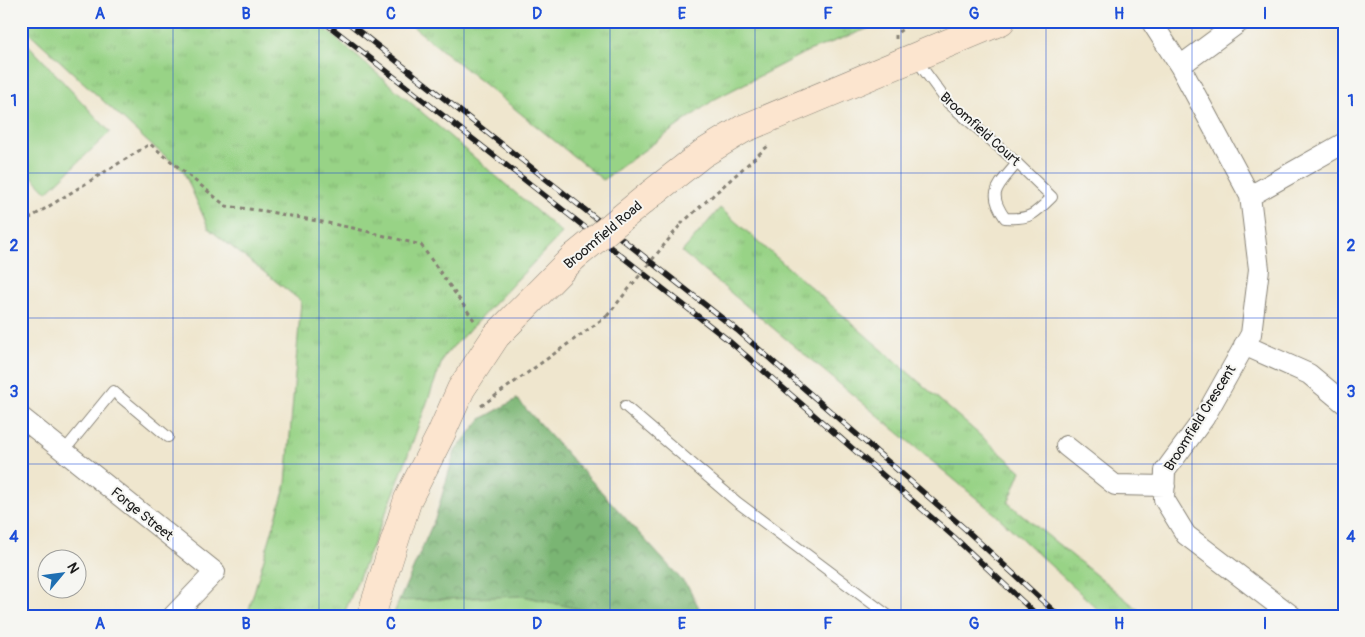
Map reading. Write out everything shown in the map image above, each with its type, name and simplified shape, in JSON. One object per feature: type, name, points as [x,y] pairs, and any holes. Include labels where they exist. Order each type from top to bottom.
[{"type":"street","name":"Broomfield Road","points":[[371,616],[408,499],[441,434],[461,389],[491,344],[574,257],[702,154],[743,129],[1001,21]]},
{"type":"street","name":"Broomfield Crescent","points":[[1151,21],[1180,66],[1250,196],[1259,270],[1250,334],[1204,418],[1165,472],[1164,499],[1186,535],[1292,616]]},
{"type":"street","points":[[1180,66],[1241,21]]},
{"type":"street","points":[[1250,196],[1344,143]]},
{"type":"street","points":[[1244,345],[1309,374],[1344,403]]},
{"type":"street","name":"Forge Street","points":[[21,417],[215,572],[173,616]]},
{"type":"street","points":[[1066,446],[1115,485],[1165,486]]},
{"type":"lane","name":"Broomfield Court","points":[[914,57],[948,103],[1017,163],[1052,197],[1039,210],[1025,219],[1005,218],[996,205],[995,192],[1017,163]]},
{"type":"lane","points":[[64,451],[113,391],[168,437]]},
{"type":"lane","points":[[625,406],[736,502],[889,616]]},
{"type":"path","points":[[473,412],[607,316],[681,224],[774,142]]},
{"type":"path","points":[[21,220],[25,221],[150,144],[226,206],[353,228],[421,245],[491,344]]},
{"type":"green space","points":[[21,21],[316,21],[562,233],[444,356],[394,493],[343,616],[247,616],[286,484],[301,301],[209,229],[183,170],[150,144],[21,25]]},
{"type":"green space","points":[[406,21],[888,21],[806,52],[715,99],[603,180]]},
{"type":"green space","points":[[21,37],[110,132],[47,192],[21,165]]},
{"type":"green space","points":[[720,208],[1021,471],[1008,503],[1146,616],[1105,616],[994,513],[682,252]]},
{"type":"green space","points":[[517,399],[689,588],[703,616],[608,616],[523,596],[399,601],[436,516],[455,451],[481,419]]},
{"type":"green space","points":[[523,596],[608,616],[393,616],[399,601]]},
{"type":"railway","points":[[323,21],[728,340],[954,537],[1038,616]]},
{"type":"railway","points":[[346,21],[737,330],[963,527],[1059,616]]}]
